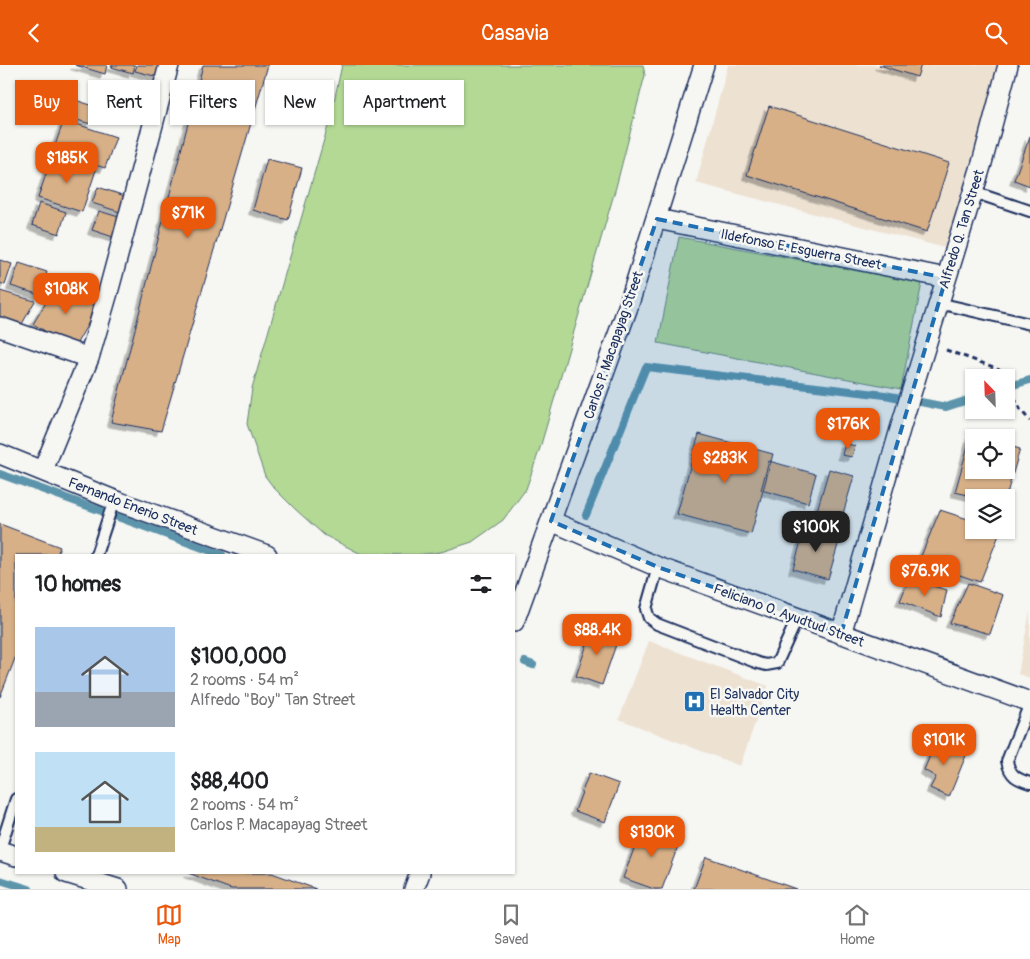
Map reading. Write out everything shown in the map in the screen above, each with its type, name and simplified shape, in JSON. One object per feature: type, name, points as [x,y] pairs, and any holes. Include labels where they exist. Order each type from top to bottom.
[{"type":"street","points":[[43,471],[89,358],[115,270],[169,65]]},
{"type":"street","name":"Carlos P. Macapayag Street","points":[[515,619],[628,307],[704,65]]},
{"type":"street","name":"Alfredo Q. Tan Street","points":[[841,634],[901,426],[982,163],[1008,65]]},
{"type":"street","name":"Ildefonso E. Esguerra Street","points":[[657,219],[946,278]]},
{"type":"street","points":[[0,327],[89,358]]},
{"type":"street","name":"Fernando Enerio Street","points":[[0,454],[43,471],[113,504],[264,554]]},
{"type":"street","name":"Feliciano O. Ayudtud Street","points":[[550,521],[658,567],[1030,703]]},
{"type":"street","points":[[0,850],[15,856]]},
{"type":"street","points":[[69,874],[118,889]]},
{"type":"street","points":[[414,889],[420,874]]},
{"type":"lane","points":[[973,192],[1030,211]]},
{"type":"lane","points":[[938,303],[1030,324]]},
{"type":"lane","points":[[96,554],[113,504]]},
{"type":"lane","points":[[658,567],[646,609],[649,618],[657,624],[758,663],[766,665],[776,663],[797,619]]},
{"type":"lane","points":[[1030,703],[1007,761],[1009,770],[1016,779],[1030,783]]},
{"type":"lane","points":[[0,850],[15,802]]},
{"type":"path","points":[[926,343],[999,369]]},
{"type":"path","points":[[1015,399],[1030,421]]},
{"type":"highlighted area","points":[[657,219],[946,278],[841,634],[658,567],[551,521]]},
{"type":"shaded area","points":[[728,65],[999,65],[945,248],[696,183]]},
{"type":"shaded area","points":[[1030,611],[1030,678],[1018,674]]},
{"type":"shaded area","name":"El Salvador City Health Center","points":[[649,641],[768,686],[740,766],[619,719]]},
{"type":"green space","points":[[342,65],[643,65],[645,75],[616,187],[540,448],[526,489],[503,520],[472,542],[441,552],[424,554],[361,554],[324,535],[274,488],[265,476],[247,424],[252,388],[328,125],[334,125],[334,101]]},
{"type":"green space","points":[[679,237],[922,283],[901,389],[658,343]]},
{"type":"building","points":[[75,65],[107,65],[105,74]]},
{"type":"building","points":[[112,65],[135,65],[133,73],[111,67]]},
{"type":"building","points":[[137,65],[165,65],[162,78],[135,71]]},
{"type":"building","points":[[203,65],[268,65],[255,109],[255,80],[199,80]]},
{"type":"building","points":[[879,65],[921,65],[917,77]]},
{"type":"building","points":[[78,101],[88,104],[88,123],[78,120]]},
{"type":"building","points":[[769,106],[949,163],[927,232],[747,175]]},
{"type":"building","points":[[62,125],[78,125],[116,137],[105,168],[53,151]]},
{"type":"building","points":[[188,125],[250,125],[161,431],[111,422]]},
{"type":"building","points":[[1030,136],[1030,186],[1014,180]]},
{"type":"building","points":[[52,156],[96,170],[82,212],[38,198]]},
{"type":"building","points":[[267,159],[302,168],[288,220],[253,210]]},
{"type":"building","points":[[98,187],[128,197],[123,213],[92,203]]},
{"type":"building","points":[[39,203],[66,212],[59,234],[32,225]]},
{"type":"building","points":[[99,211],[122,218],[116,238],[92,230]]},
{"type":"building","points":[[0,260],[12,264],[5,285],[0,283]]},
{"type":"building","points":[[19,263],[47,272],[40,295],[11,286]]},
{"type":"building","points":[[59,281],[99,305],[74,348],[33,324]]},
{"type":"building","points":[[0,291],[35,301],[18,331],[0,324]]},
{"type":"building","points":[[699,434],[773,454],[751,534],[677,514]]},
{"type":"building","points":[[845,443],[855,446],[852,457],[842,455]]},
{"type":"building","points":[[1015,448],[1020,449],[1015,466]]},
{"type":"building","points":[[965,456],[965,479],[1011,479],[1008,489],[965,489],[965,494],[955,492]]},
{"type":"building","points":[[769,461],[816,474],[808,503],[761,490]]},
{"type":"building","points":[[829,469],[854,476],[841,521],[816,514]]},
{"type":"building","points":[[940,510],[965,518],[965,539],[997,539],[980,582],[919,561]]},
{"type":"building","points":[[0,524],[60,547],[57,554],[15,554],[15,659],[0,697]]},
{"type":"building","points":[[805,528],[840,538],[828,579],[793,569]]},
{"type":"building","points":[[909,579],[947,590],[941,617],[900,601]]},
{"type":"building","points":[[968,583],[1003,595],[990,634],[950,623]]},
{"type":"building","points":[[593,627],[619,636],[602,685],[576,676]]},
{"type":"building","points":[[938,736],[949,739],[946,748],[967,753],[949,797],[930,788],[936,777],[924,770]]},
{"type":"building","points":[[589,773],[619,784],[605,822],[575,811]]},
{"type":"building","points":[[643,825],[681,838],[662,889],[654,889],[623,878]]},
{"type":"building","points":[[706,857],[796,889],[694,889]]},
{"type":"building","points":[[191,874],[275,874],[316,889],[231,889]]},
{"type":"waterway","points":[[586,515],[646,367],[885,395],[946,407],[965,401]]},
{"type":"waterway","points":[[1015,384],[1030,380]]},
{"type":"waterway","points":[[0,474],[219,554]]},
{"type":"waterway","points":[[525,662],[533,665]]},
{"type":"waterway","points":[[0,880],[29,889]]},
{"type":"place","name":"El Salvador City Health Center","points":[[694,702]]}]
